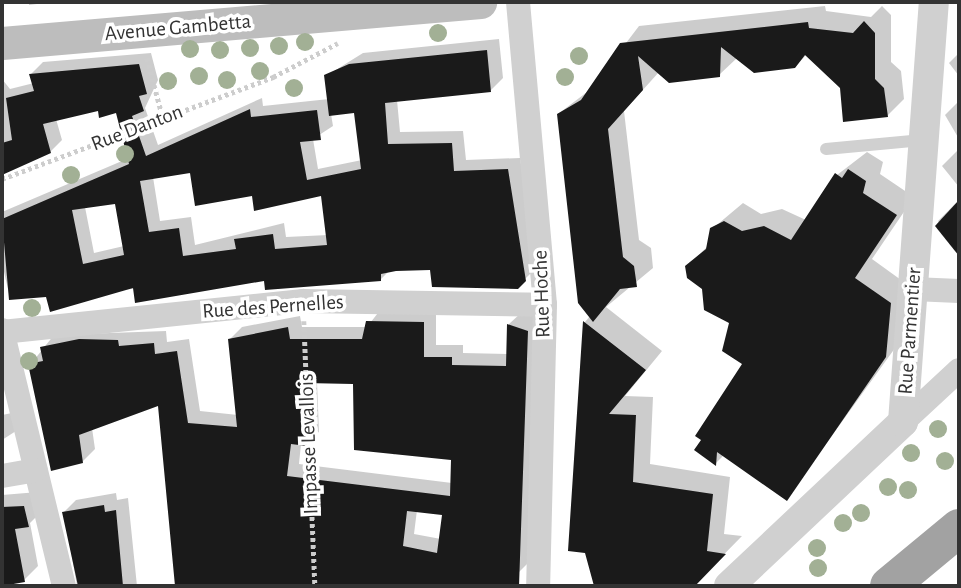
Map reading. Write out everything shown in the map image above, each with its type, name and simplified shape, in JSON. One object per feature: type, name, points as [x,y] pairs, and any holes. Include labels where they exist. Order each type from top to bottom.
[{"type":"highway","points":[[889,586],[959,527]]},
{"type":"main road","name":"Avenue Gambetta","points":[[2,43],[480,2]]},
{"type":"street","name":"Rue Hoche","points":[[518,2],[545,305],[538,586]]},
{"type":"street","name":"Rue Parmentier","points":[[729,586],[903,422],[934,2]]},
{"type":"street","points":[[913,289],[959,291]]},
{"type":"street","name":"Rue des Pernelles","points":[[2,331],[303,301],[545,305]]},
{"type":"street","points":[[2,331],[64,586]]},
{"type":"street","points":[[903,422],[959,370]]},
{"type":"street","points":[[2,476],[34,470]]},
{"type":"lane","points":[[826,149],[923,140]]},
{"type":"path","points":[[147,60],[163,118]]},
{"type":"path","name":"Rue Danton","points":[[2,179],[273,77]]},
{"type":"path","name":"Impasse Levallois","points":[[303,301],[315,586]]},
{"type":"building","points":[[864,21],[875,33],[875,79],[884,88],[888,117],[843,122],[840,88],[805,55],[795,68],[754,73],[721,47],[720,77],[669,83],[638,56],[643,90],[608,129],[623,257],[634,266],[637,287],[620,289],[593,322],[578,303],[557,114],[581,100],[620,43],[808,22],[809,28],[853,33]]},
{"type":"building","points":[[487,50],[491,92],[385,103],[388,144],[452,143],[454,171],[508,169],[526,281],[518,289],[432,287],[430,270],[381,274],[381,281],[265,290],[264,281],[135,303],[133,288],[50,312],[46,297],[9,300],[2,219],[129,164],[116,113],[99,118],[98,111],[43,124],[51,153],[2,175],[2,143],[12,140],[6,98],[34,91],[29,74],[139,64],[147,94],[139,96],[144,111],[132,116],[146,156],[250,109],[251,117],[317,110],[321,140],[300,142],[307,180],[361,169],[354,113],[329,116],[324,75],[349,64]],"holes":[[[190,173],[195,206],[252,196],[254,211],[321,196],[327,245],[275,249],[273,234],[234,239],[236,249],[183,256],[179,228],[149,232],[140,181]],[[115,204],[124,255],[83,264],[72,210]]]},
{"type":"building","points":[[848,169],[866,181],[863,193],[897,215],[855,278],[891,303],[886,357],[787,501],[717,452],[716,466],[694,450],[701,440],[695,436],[742,364],[722,351],[729,323],[704,310],[702,289],[687,278],[685,266],[706,249],[710,228],[724,221],[742,231],[764,226],[791,240],[835,173],[842,178]]},
{"type":"building","points":[[959,200],[959,256],[935,226]]},
{"type":"building","points":[[366,321],[424,322],[424,357],[452,357],[452,365],[506,366],[507,324],[528,331],[519,586],[175,586],[158,406],[79,435],[83,463],[51,471],[28,364],[43,361],[40,347],[79,339],[118,340],[119,346],[154,343],[155,354],[177,351],[188,423],[237,427],[228,339],[288,327],[290,339],[362,339]],"holes":[[[305,383],[353,384],[354,450],[451,460],[450,496],[287,476],[291,444],[307,446]],[[407,511],[442,515],[437,553],[403,546]]]},
{"type":"building","points":[[583,321],[646,370],[609,414],[636,415],[633,482],[713,494],[707,551],[726,554],[695,586],[594,586],[585,553],[568,551]]},
{"type":"building","points":[[104,505],[105,512],[116,510],[123,586],[78,586],[62,512]]},
{"type":"building","points":[[24,506],[29,527],[15,529],[25,582],[2,586],[2,507]]}]
